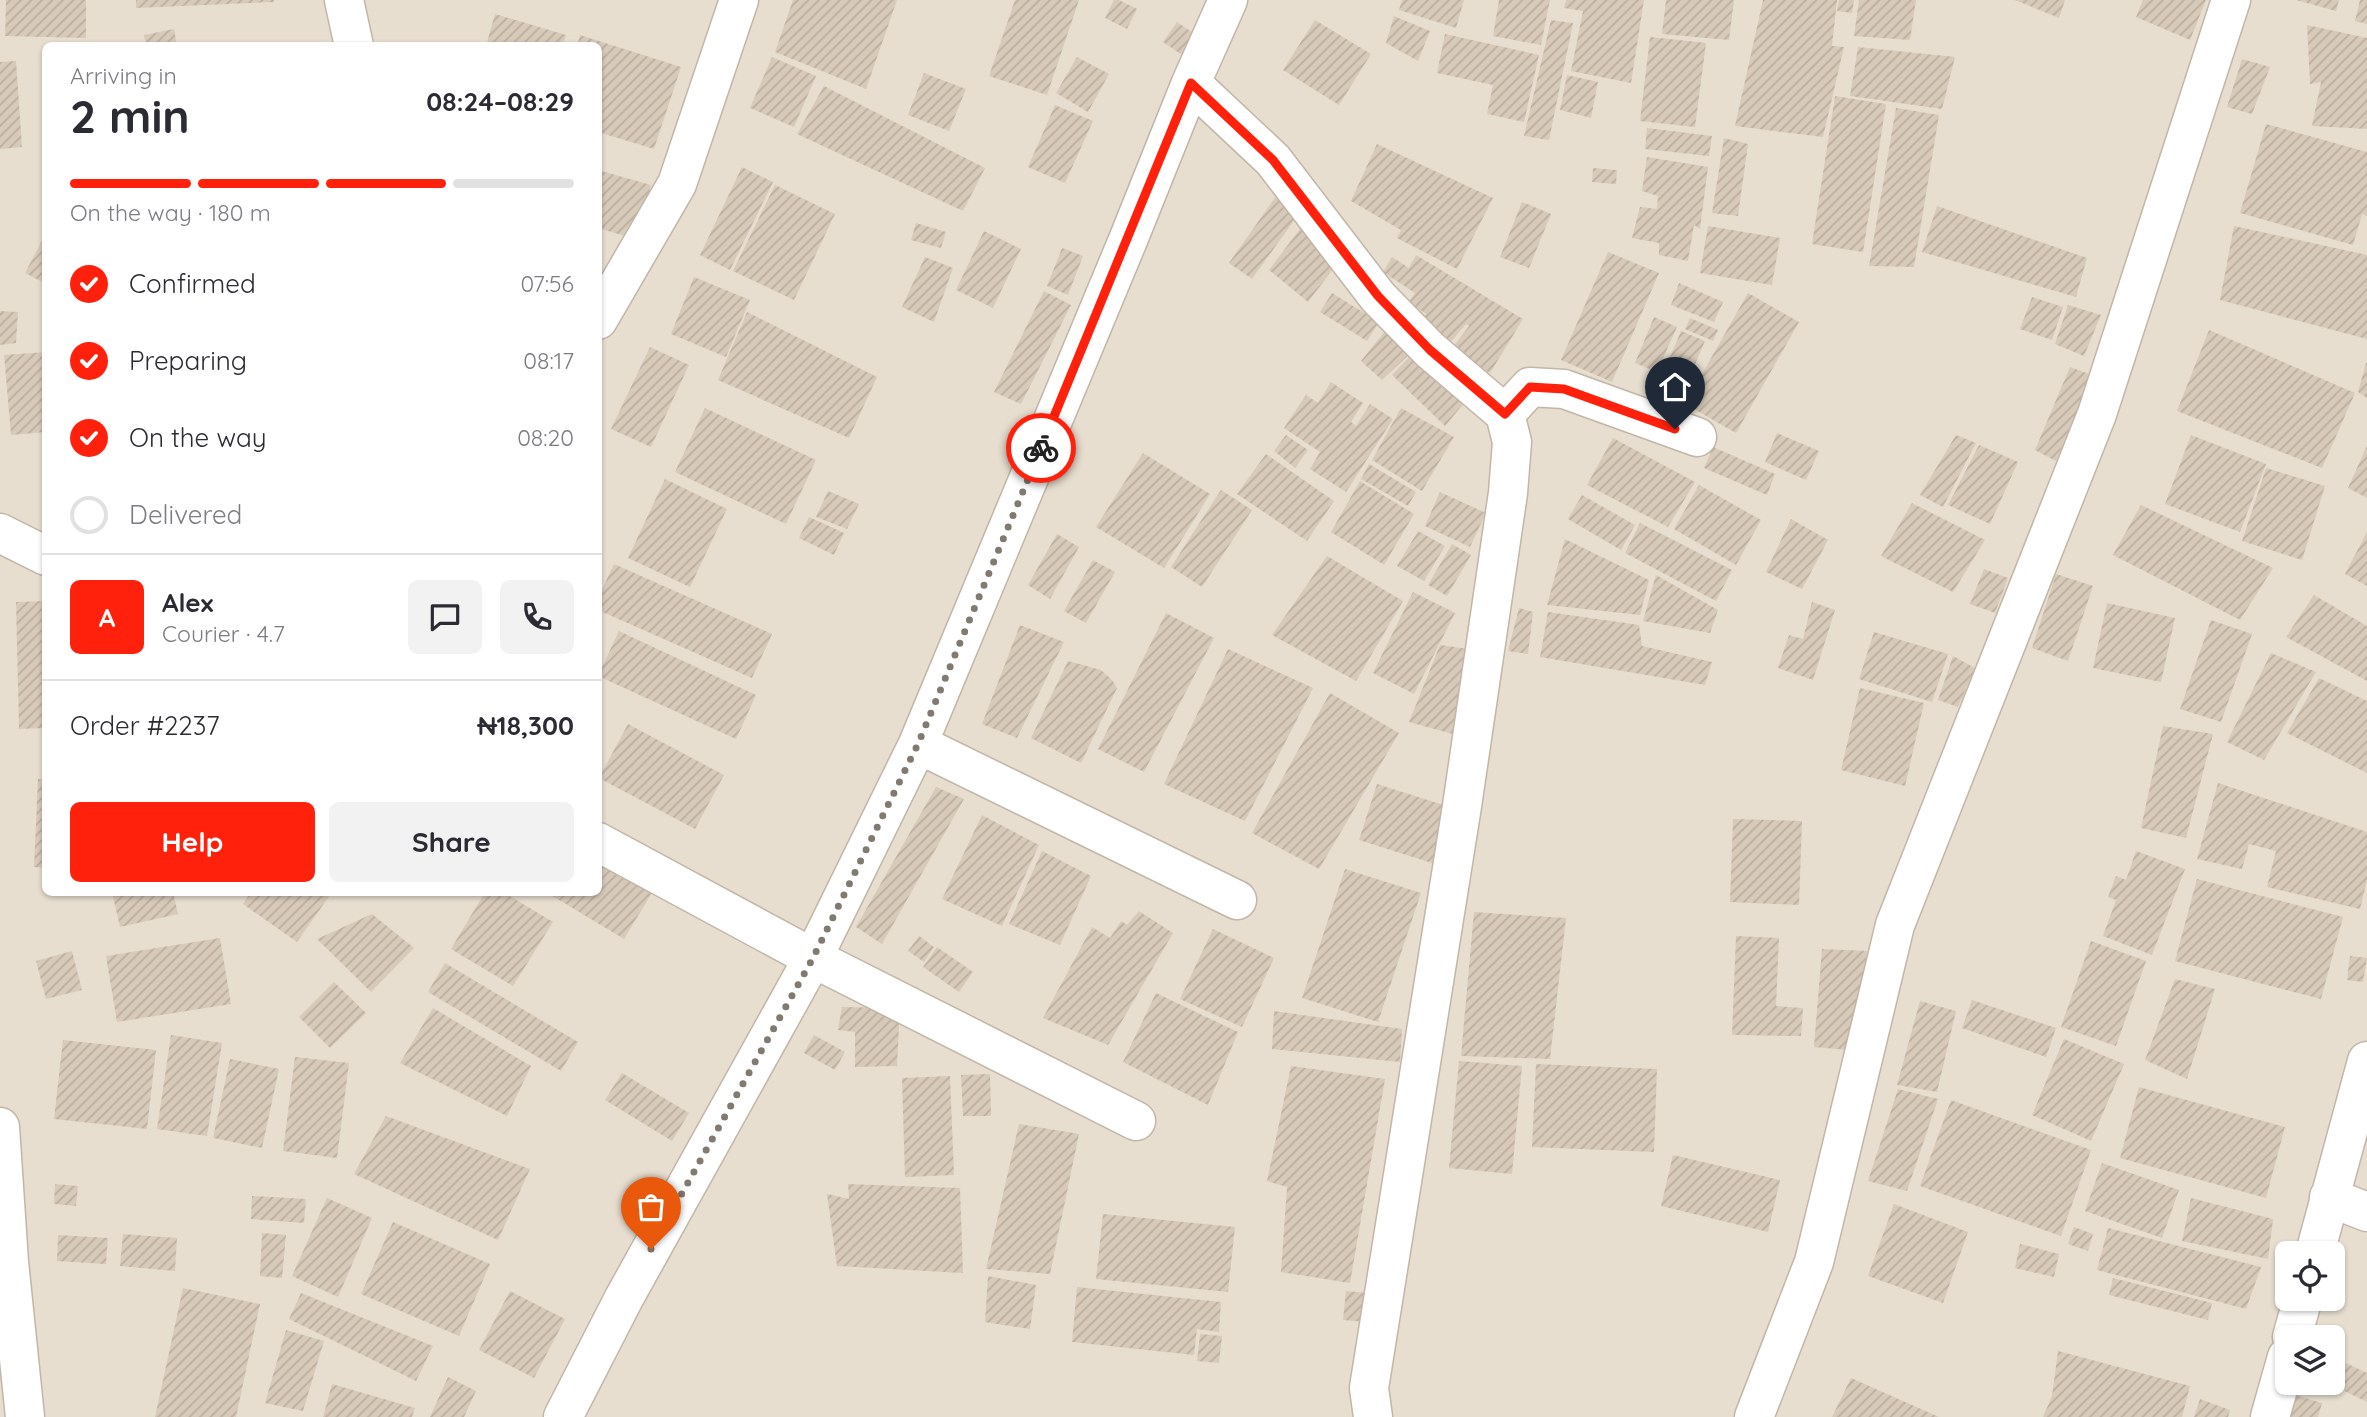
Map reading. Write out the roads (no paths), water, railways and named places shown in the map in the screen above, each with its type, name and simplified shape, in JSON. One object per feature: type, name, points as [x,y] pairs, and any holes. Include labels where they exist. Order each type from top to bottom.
[{"type":"street","points":[[344,0],[353,42]]},
{"type":"street","points":[[602,313],[677,184],[739,0]]},
{"type":"street","points":[[563,1417],[624,1298],[813,958],[918,744],[1191,83],[1228,0]]},
{"type":"street","points":[[1754,1417],[1814,1262],[1895,925],[2097,414],[2231,0]]},
{"type":"street","points":[[1191,83],[1273,160],[1378,296],[1430,350],[1505,414],[1512,442],[1508,493],[1462,806],[1369,1388],[1373,1417]]},
{"type":"street","points":[[1505,414],[1530,387],[1564,389],[1697,437]]},
{"type":"street","points":[[0,533],[42,554]]},
{"type":"street","points":[[918,744],[1237,900]]},
{"type":"street","points":[[602,844],[813,958],[1136,1121]]},
{"type":"street","points":[[2318,1241],[2367,1061]]},
{"type":"street","points":[[0,1127],[9,1262],[25,1417]]},
{"type":"street","points":[[2329,1197],[2367,1212]]},
{"type":"street","points":[[2270,1417],[2276,1395]]}]
